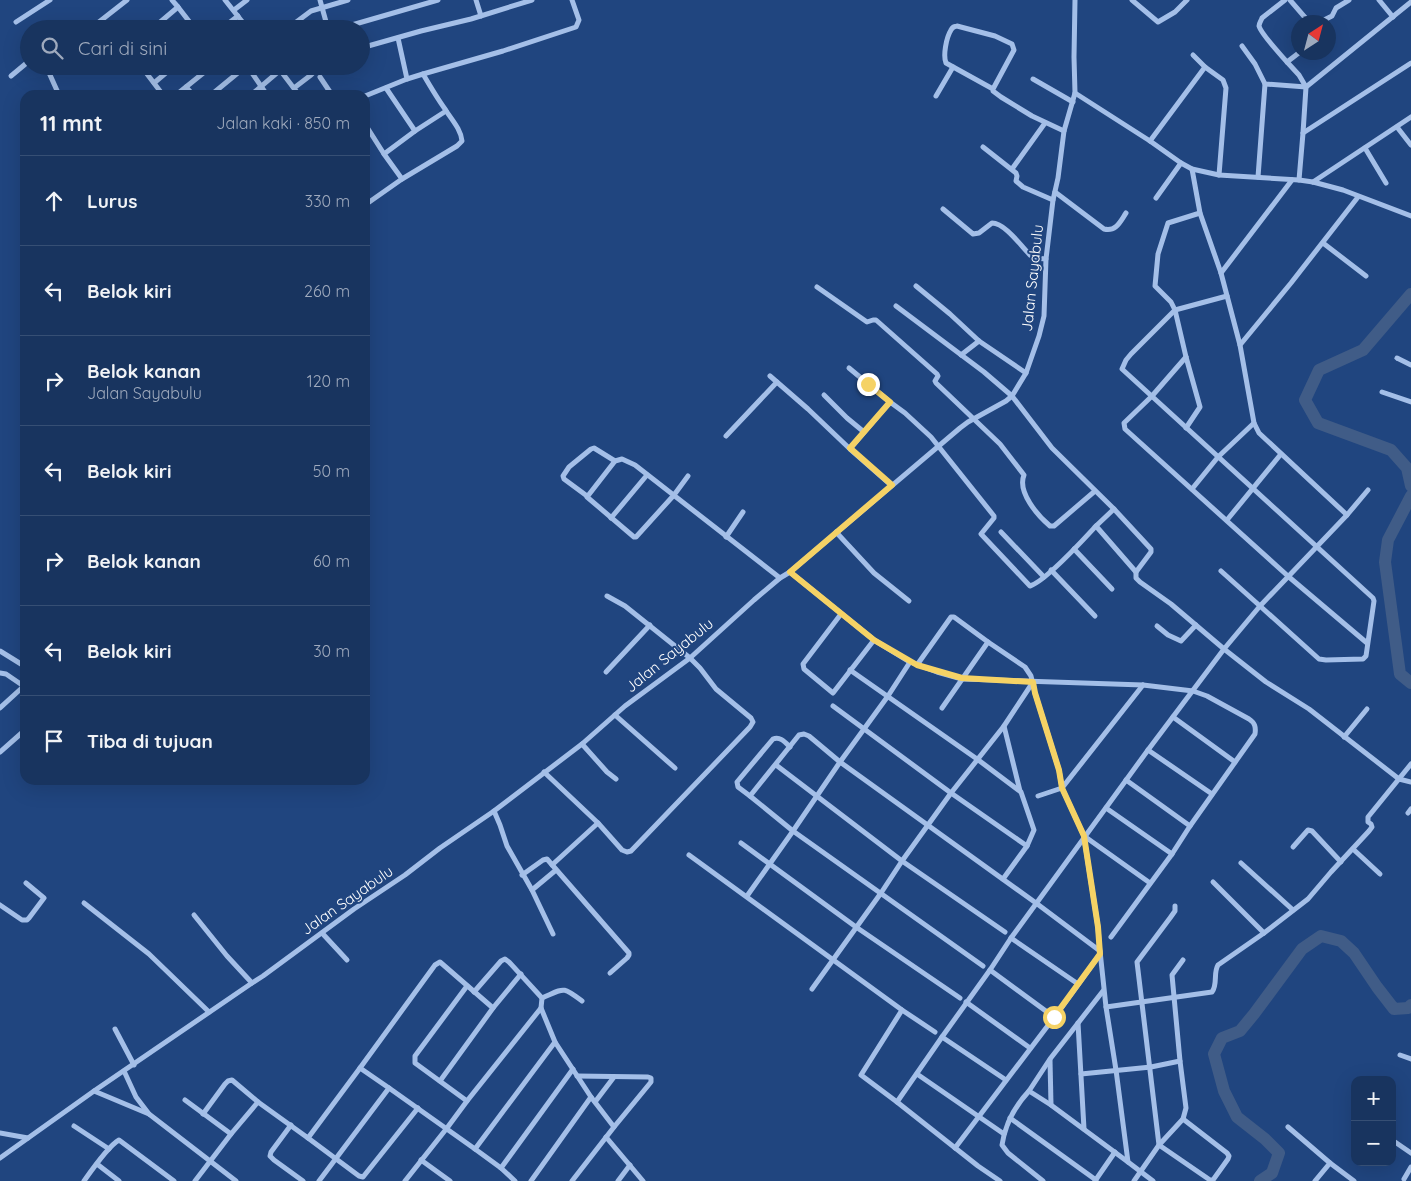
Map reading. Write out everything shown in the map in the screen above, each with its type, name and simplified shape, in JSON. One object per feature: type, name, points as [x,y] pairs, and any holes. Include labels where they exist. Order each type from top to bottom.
[{"type":"street","points":[[16,22],[50,0]]},
{"type":"street","points":[[101,20],[127,0]]},
{"type":"street","points":[[172,0],[189,20]]},
{"type":"street","points":[[225,0],[241,20]]},
{"type":"street","points":[[234,10],[247,0]]},
{"type":"street","points":[[320,0],[325,20]]},
{"type":"street","points":[[299,20],[311,11],[348,0]]},
{"type":"street","points":[[369,20],[438,0]]},
{"type":"street","points":[[476,0],[481,16]]},
{"type":"street","points":[[370,46],[481,16],[532,0]]},
{"type":"street","points":[[370,94],[407,79],[576,27],[579,20],[572,0]]},
{"type":"street","name":"Jalan Sayabulu","points":[[0,1158],[94,1091],[263,976],[354,909],[494,811],[582,744],[626,706],[690,658],[780,578],[790,572],[960,428],[1012,396],[1026,373],[1044,316],[1046,259],[1053,200],[1064,131],[1075,93],[1075,0]]},
{"type":"street","points":[[1132,0],[1158,22],[1175,12],[1187,0]]},
{"type":"street","points":[[1285,0],[1264,16],[1259,24],[1272,45],[1299,75],[1306,87],[1299,180]]},
{"type":"street","points":[[1290,0],[1303,15]]},
{"type":"street","points":[[1332,15],[1336,8],[1350,0]]},
{"type":"street","points":[[1379,0],[1392,17]]},
{"type":"street","points":[[1265,84],[1306,87],[1411,2]]},
{"type":"street","points":[[163,20],[178,7]]},
{"type":"street","points":[[233,20],[238,16]]},
{"type":"street","points":[[993,90],[1014,50],[1012,44],[995,36],[954,26],[950,30],[944,58],[946,64],[993,90],[1000,98],[1045,123],[1064,131]]},
{"type":"street","points":[[398,38],[407,79]]},
{"type":"street","points":[[1242,46],[1255,64],[1265,84],[1258,177]]},
{"type":"street","points":[[1193,55],[1205,68],[1223,80],[1226,88],[1219,175]]},
{"type":"street","points":[[1287,62],[1291,59]]},
{"type":"street","points":[[1304,133],[1411,63]]},
{"type":"street","points":[[936,96],[953,67]]},
{"type":"street","points":[[11,76],[20,68]]},
{"type":"street","points":[[1150,141],[1205,68]]},
{"type":"street","points":[[370,201],[462,141],[462,136],[453,120],[423,74]]},
{"type":"street","points":[[50,75],[57,90]]},
{"type":"street","points":[[148,75],[160,90]]},
{"type":"street","points":[[154,82],[163,75]]},
{"type":"street","points":[[182,90],[201,75]]},
{"type":"street","points":[[217,90],[235,75]]},
{"type":"street","points":[[253,75],[263,90]]},
{"type":"street","points":[[257,90],[272,75]]},
{"type":"street","points":[[283,75],[294,88],[310,75]]},
{"type":"street","points":[[320,77],[329,90]]},
{"type":"street","points":[[1033,79],[1073,102]]},
{"type":"street","points":[[386,88],[415,131]]},
{"type":"street","points":[[1075,93],[1181,163],[1192,168],[1219,175],[1313,182],[1343,190],[1410,215]]},
{"type":"street","points":[[384,154],[446,111]]},
{"type":"street","points":[[1313,182],[1411,117]]},
{"type":"street","points":[[1012,169],[1045,123]]},
{"type":"street","points":[[1397,127],[1411,145]]},
{"type":"street","points":[[370,132],[402,179]]},
{"type":"street","points":[[983,147],[1012,169],[1016,173],[1016,181],[1023,187],[1053,200]]},
{"type":"street","points":[[1365,148],[1386,183]]},
{"type":"street","points":[[1156,198],[1181,163]]},
{"type":"street","points":[[1192,168],[1200,212],[1221,273],[1240,345],[1254,424],[1259,433],[1280,454],[1347,515]]},
{"type":"street","points":[[1221,273],[1292,180]]},
{"type":"street","points":[[1055,192],[1104,229],[1110,231],[1115,229],[1126,214]]},
{"type":"street","points":[[1240,345],[1358,197]]},
{"type":"street","points":[[943,209],[973,234],[979,233],[992,223],[998,223],[1030,255],[1035,258],[1046,259]]},
{"type":"street","points":[[1186,428],[1200,407],[1175,310],[1171,302],[1154,286],[1158,254],[1168,223],[1200,212]]},
{"type":"street","points":[[1323,243],[1366,276]]},
{"type":"street","points":[[916,286],[979,341],[1026,373]]},
{"type":"street","points":[[818,287],[867,322],[876,320],[938,376],[934,381],[1000,444],[1023,473],[1022,483],[1033,508],[1050,526],[1054,526],[1095,491]]},
{"type":"street","points":[[1221,571],[1319,659],[1363,659],[1366,656],[1373,598],[1122,369],[1131,354],[1175,310],[1227,296]]},
{"type":"street","points":[[896,306],[984,372],[1012,396],[1052,448],[1114,509],[1151,549],[1151,552],[1136,572],[1136,578],[1140,582],[1171,604],[1266,682],[1309,709],[1399,779],[1411,782]]},
{"type":"street","points":[[960,355],[979,341]]},
{"type":"street","points":[[1186,357],[1152,396],[1124,423],[1124,429],[1289,577],[1367,643]]},
{"type":"street","points":[[1397,358],[1411,365]]},
{"type":"street","points":[[849,368],[917,423],[931,437],[994,516],[982,533],[982,536],[1028,585],[1033,585],[1052,570],[1114,509]]},
{"type":"street","points":[[770,376],[892,485]]},
{"type":"street","points":[[726,436],[777,382]]},
{"type":"street","points":[[1382,392],[1411,402]]},
{"type":"street","points":[[824,395],[864,432]]},
{"type":"street","points":[[850,448],[890,402]]},
{"type":"street","points":[[1192,489],[1218,457],[1254,424]]},
{"type":"street","points":[[615,461],[594,448],[569,467],[563,476],[564,479],[587,496],[634,537],[674,495],[688,476]]},
{"type":"street","points":[[1227,520],[1280,454]]},
{"type":"street","points":[[587,496],[615,461],[622,459],[628,461],[780,578]]},
{"type":"street","points":[[611,518],[647,475]]},
{"type":"street","points":[[898,1102],[966,1002],[1084,836],[1224,649],[1260,606],[1347,515],[1368,490]]},
{"type":"street","points":[[726,537],[743,512]]},
{"type":"street","points":[[1096,526],[1136,572]]},
{"type":"street","points":[[836,532],[874,573],[909,601]]},
{"type":"street","points":[[1001,532],[1044,577]]},
{"type":"street","points":[[1074,549],[1112,589]]},
{"type":"street","points":[[1052,570],[1095,616]]},
{"type":"street","points":[[790,572],[874,640],[917,665],[962,678],[1143,685],[1193,691],[1207,696],[1253,722],[1256,728],[1255,734],[1172,854],[1111,937]]},
{"type":"street","points":[[544,772],[622,850],[627,852],[631,851],[750,727],[752,722],[751,718],[716,689],[690,658],[625,606],[607,596]]},
{"type":"street","points":[[842,614],[803,664],[803,667],[833,693],[874,640]]},
{"type":"street","points":[[917,665],[952,617],[954,617],[1025,667],[1033,682],[1059,770],[1062,788],[1084,836],[1098,927],[1106,1007],[1128,1162]]},
{"type":"street","points":[[606,672],[650,625]]},
{"type":"street","points":[[1157,626],[1168,635],[1181,641],[1196,625]]},
{"type":"street","points":[[942,708],[988,642]]},
{"type":"street","points":[[0,651],[20,663]]},
{"type":"street","points":[[747,896],[910,662]]},
{"type":"street","points":[[850,670],[1021,792]]},
{"type":"street","points":[[0,673],[6,674],[20,683]]},
{"type":"street","points":[[812,989],[951,793],[1004,726],[1033,682]]},
{"type":"street","points":[[1038,796],[1062,788],[1143,685]]},
{"type":"street","points":[[0,708],[20,690]]},
{"type":"street","points":[[833,706],[1027,846]]},
{"type":"street","points":[[1344,737],[1367,710]]},
{"type":"street","points":[[615,715],[675,768]]},
{"type":"street","points":[[1173,717],[1235,762]]},
{"type":"street","points":[[1002,879],[1027,846],[1034,827],[1021,792],[1004,726]]},
{"type":"street","points":[[0,752],[20,734]]},
{"type":"street","points":[[750,796],[799,735],[804,734],[1036,903],[1100,951],[1100,954]]},
{"type":"street","points":[[790,747],[780,738],[773,739],[737,782],[738,787],[793,831],[983,966]]},
{"type":"street","points":[[582,744],[616,779]]},
{"type":"street","points":[[1148,750],[1212,794]]},
{"type":"street","points":[[1106,1007],[1212,992],[1218,965],[1308,900],[1372,827],[1368,822],[1368,817],[1411,764]]},
{"type":"street","points":[[776,765],[902,861],[1005,932]]},
{"type":"street","points":[[1126,780],[1190,826]]},
{"type":"street","points":[[1106,808],[1172,854]]},
{"type":"street","points":[[494,811],[507,846],[532,890],[553,934]]},
{"type":"street","points":[[532,890],[598,824]]},
{"type":"street","points":[[1293,847],[1308,830],[1312,831],[1341,862]]},
{"type":"street","points":[[1084,836],[1150,884]]},
{"type":"street","points":[[741,843],[856,927],[960,998]]},
{"type":"street","points":[[1353,849],[1380,874]]},
{"type":"street","points":[[689,854],[902,1010],[935,1032]]},
{"type":"street","points":[[522,875],[547,859],[629,952],[627,958],[610,973]]},
{"type":"street","points":[[1241,863],[1293,910]]},
{"type":"street","points":[[1213,882],[1264,933]]},
{"type":"street","points":[[0,905],[22,920],[29,918],[44,898],[26,883]]},
{"type":"street","points":[[84,903],[149,954],[209,1012]]},
{"type":"street","points":[[1175,906],[1175,911],[1138,962],[1160,1145],[1210,1180],[1215,1178],[1229,1156],[1183,1119]]},
{"type":"street","points":[[194,915],[252,983]]},
{"type":"street","points":[[322,933],[347,960]]},
{"type":"street","points":[[1011,938],[1078,984]]},
{"type":"street","points":[[955,1148],[1100,954]]},
{"type":"street","points":[[1134,1181],[1160,1145],[1183,1119],[1186,1108],[1172,976],[1183,960]]},
{"type":"street","points":[[474,992],[501,961],[509,962],[542,998],[541,1008],[555,1042],[593,1100],[614,1127]]},
{"type":"street","points":[[308,1138],[438,962],[493,1008]]},
{"type":"street","points":[[990,970],[1054,1017]]},
{"type":"street","points":[[440,1081],[493,1008],[521,974]]},
{"type":"street","points":[[467,986],[415,1056],[415,1063],[467,1101]]},
{"type":"street","points":[[542,998],[561,989],[582,1001]]},
{"type":"street","points":[[1043,1181],[1005,1150],[1002,1145],[1004,1134],[1010,1118],[1050,1059],[1104,991]]},
{"type":"street","points":[[966,1002],[1030,1048]]},
{"type":"street","points":[[405,1181],[541,1008]]},
{"type":"street","points":[[902,1010],[861,1075],[1000,1181]]},
{"type":"street","points":[[1078,1022],[1084,1129]]},
{"type":"street","points":[[115,1029],[134,1064]]},
{"type":"street","points":[[942,1037],[1006,1080]]},
{"type":"street","points":[[475,1149],[555,1042]]},
{"type":"street","points":[[1400,1055],[1411,1059]]},
{"type":"street","points":[[1050,1059],[1051,1105]]},
{"type":"street","points":[[1081,1074],[1180,1061]]},
{"type":"street","points":[[360,1068],[447,1128],[501,1168],[515,1181]]},
{"type":"street","points":[[501,1168],[573,1069]]},
{"type":"street","points":[[124,1071],[136,1096],[149,1114]]},
{"type":"street","points":[[917,1074],[1004,1134]]},
{"type":"street","points":[[572,1181],[652,1079],[648,1077],[578,1076]]},
{"type":"street","points":[[531,1181],[593,1100],[614,1077]]},
{"type":"street","points":[[204,1114],[228,1080],[232,1080],[258,1102],[359,1176],[363,1177],[418,1108]]},
{"type":"street","points":[[319,1181],[389,1088]]},
{"type":"street","points":[[94,1091],[149,1114],[236,1181]]},
{"type":"street","points":[[1029,1091],[1051,1105],[1153,1181]]},
{"type":"street","points":[[184,1100],[231,1134]]},
{"type":"street","points":[[195,1181],[258,1102]]},
{"type":"street","points":[[1010,1118],[1096,1180],[1115,1152]]},
{"type":"street","points":[[291,1125],[270,1156],[302,1181]]},
{"type":"street","points":[[74,1126],[109,1149]]},
{"type":"street","points":[[1288,1127],[1354,1181]]},
{"type":"street","points":[[0,1133],[28,1138]]},
{"type":"street","points":[[606,1137],[643,1181]]},
{"type":"street","points":[[84,1181],[116,1141],[122,1141],[174,1181]]},
{"type":"street","points":[[1396,1143],[1411,1153]]},
{"type":"street","points":[[421,1160],[450,1181]]},
{"type":"street","points":[[1315,1181],[1330,1163]]},
{"type":"street","points":[[98,1164],[120,1181]]},
{"type":"street","points":[[618,1181],[630,1165]]},
{"type":"street","points":[[1405,1180],[1411,1167]]},
{"type":"waterway","points":[[1411,294],[1363,350],[1319,370],[1305,400],[1318,423],[1391,450],[1407,468],[1411,486]]},
{"type":"waterway","points":[[1411,496],[1388,540],[1385,562],[1400,674],[1411,683]]},
{"type":"waterway","points":[[1260,1181],[1272,1173],[1279,1153],[1265,1139],[1237,1117],[1224,1091],[1214,1054],[1222,1038],[1240,1031],[1302,949],[1321,936],[1341,941],[1354,953],[1394,1009],[1408,1008],[1411,1005]]},
{"type":"route","points":[[868,384],[890,402],[850,448],[892,485],[790,572],[874,640],[910,662],[937,672],[962,678],[1033,682],[1059,770],[1062,788],[1084,836],[1098,927],[1100,954],[1054,1017]]}]
